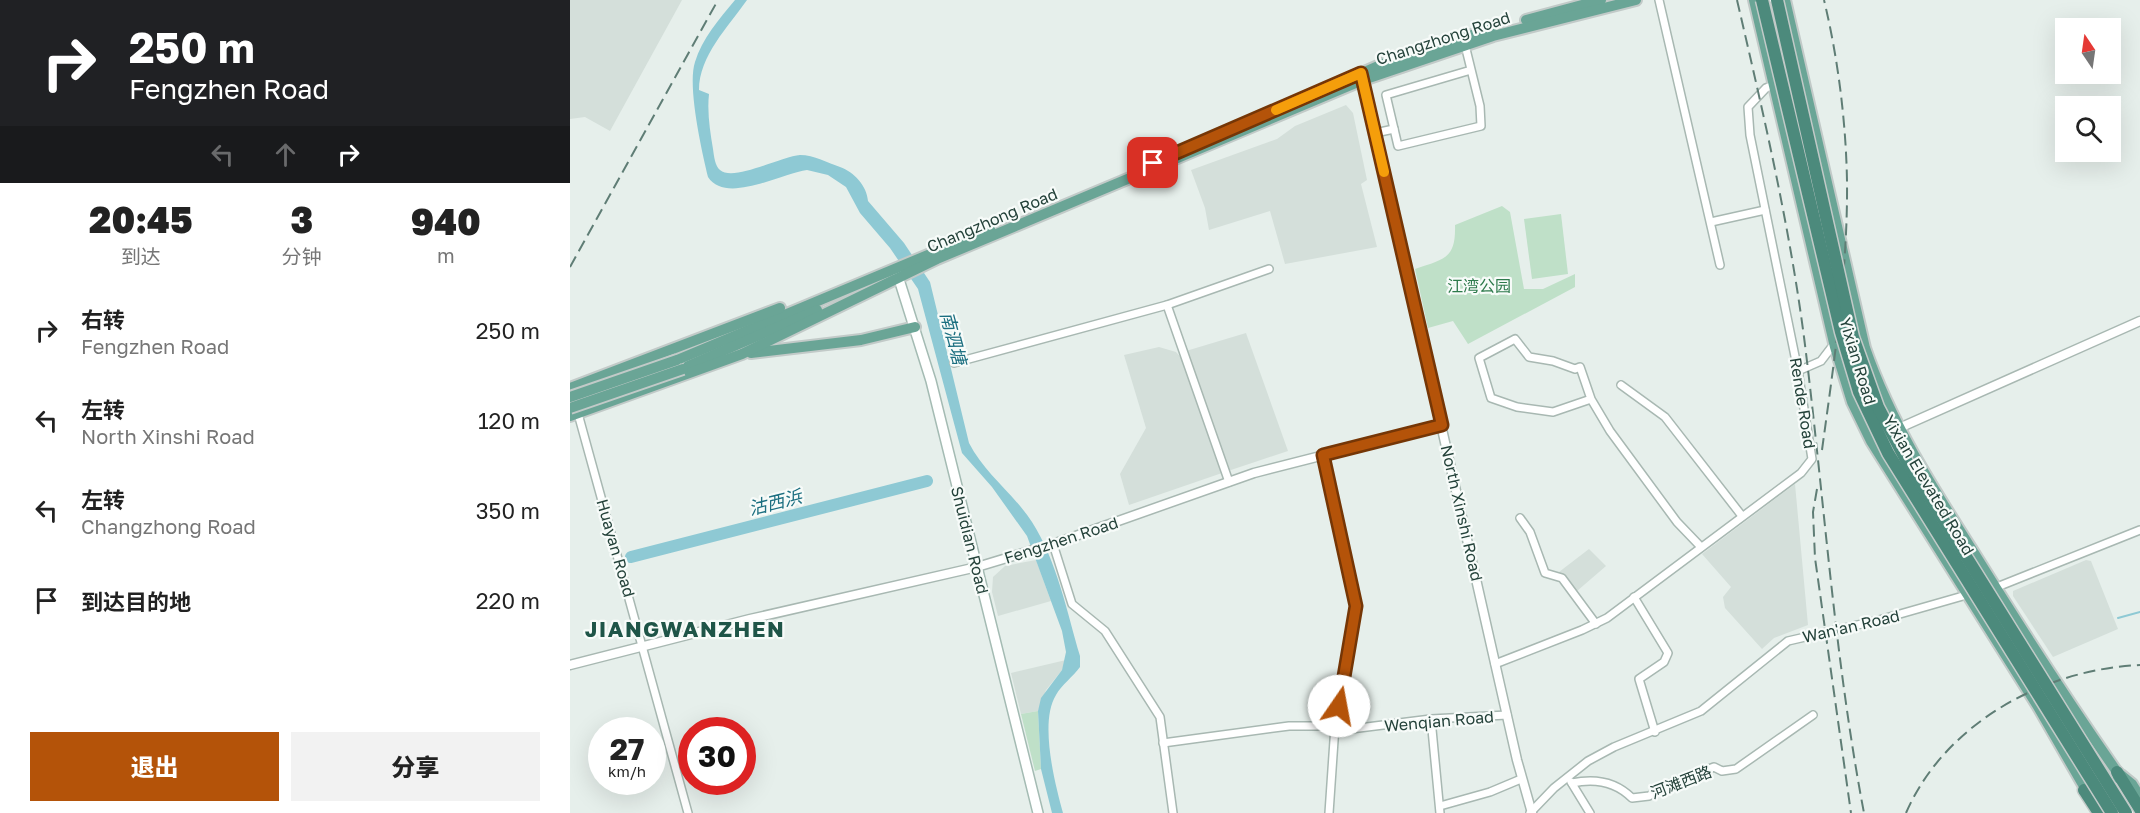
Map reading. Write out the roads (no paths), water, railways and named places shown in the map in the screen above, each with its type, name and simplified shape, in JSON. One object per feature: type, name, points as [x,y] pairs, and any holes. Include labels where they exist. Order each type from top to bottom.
[{"type":"highway","name":"Yixian Elevated Road","points":[[1762,0],[1840,332],[1867,412],[1887,453],[2112,813]]},
{"type":"highway","name":"Yixian Elevated Road","points":[[1777,0],[1853,337],[1878,407],[1907,462],[2126,813]]},
{"type":"highway","points":[[2117,772],[2138,802]]},
{"type":"highway","points":[[2085,790],[2099,813]]},
{"type":"main road","name":"Changzhong Road","points":[[573,412],[935,255],[1362,77],[1467,35],[1601,0]]},
{"type":"main road","name":"Changzhong Road","points":[[1362,77],[1465,45],[1636,0]]},
{"type":"main road","name":"Yixian Road","points":[[1754,0],[1834,344],[1852,402],[1872,441],[2037,705],[2085,790],[2105,813]]},
{"type":"main road","name":"Yixian Road","points":[[1785,0],[1865,348],[1884,401],[1898,429],[1995,588],[2060,691],[2117,772],[2120,787],[2136,813]]},
{"type":"main road","name":"Changzhong Road","points":[[570,390],[873,270],[903,270]]},
{"type":"main road","name":"Changzhong Road","points":[[573,412],[742,354],[868,292],[903,270]]},
{"type":"main road","name":"Shuidian Road","points":[[903,270],[915,327],[1038,813]]},
{"type":"main road","name":"Changzhong Road","points":[[570,390],[680,364],[853,294],[868,292]]},
{"type":"main road","points":[[742,354],[861,340],[915,327]]},
{"type":"main road","points":[[2037,705],[2036,698],[2043,691],[2049,688],[2060,691]]},
{"type":"main road","points":[[2085,790],[2092,813]]},
{"type":"street","points":[[1659,0],[1720,265]]},
{"type":"street","points":[[1465,45],[1471,70],[1481,126],[1398,146],[1386,95],[1471,70]]},
{"type":"street","name":"Rende Road","points":[[1495,664],[1596,624],[1801,473],[1812,459],[1798,370],[1750,135],[1748,107],[1766,88],[1801,76]]},
{"type":"street","name":"North Xinshi Road","points":[[1362,77],[1521,779],[1531,813]]},
{"type":"street","points":[[1375,133],[1394,129]]},
{"type":"street","points":[[1711,222],[1765,210]]},
{"type":"street","points":[[954,363],[1167,305],[1269,269]]},
{"type":"street","points":[[1167,305],[1229,482]]},
{"type":"street","points":[[1872,441],[2140,321]]},
{"type":"street","points":[[1592,399],[1553,412],[1517,407],[1491,398],[1479,358],[1515,339],[1529,357],[1553,361],[1575,369],[1580,367],[1592,399],[1610,432],[1664,504],[1701,547]]},
{"type":"street","points":[[1798,370],[1821,361],[1834,344]]},
{"type":"street","points":[[1621,385],[1665,417],[1742,516]]},
{"type":"street","name":"Huayan Road","points":[[570,390],[573,412],[643,645],[688,813]]},
{"type":"street","name":"Fengzhen Road","points":[[570,665],[643,645],[977,567],[1050,545],[1229,482],[1442,425]]},
{"type":"street","points":[[1323,455],[1356,606],[1335,729],[1329,813]]},
{"type":"street","points":[[1520,518],[1530,532],[1545,573],[1562,578],[1596,624]]},
{"type":"street","name":"Wan'an Road","points":[[1531,813],[1598,755],[1701,711],[1788,641],[1879,621],[1995,588],[2140,530]]},
{"type":"street","points":[[1050,545],[1072,604],[1105,631],[1160,717],[1173,813]]},
{"type":"street","points":[[1634,597],[1668,653],[1664,662],[1639,680],[1655,732]]},
{"type":"street","name":"Wenqian Road","points":[[1163,743],[1230,736],[1290,726],[1335,729],[1431,719],[1507,715]]},
{"type":"street","name":"河滩西路","points":[[1570,780],[1604,781],[1625,790],[1632,798],[1649,796],[1669,784],[1714,767],[1722,771],[1736,769],[1813,715]]},
{"type":"street","points":[[1431,719],[1440,809],[1521,779]]},
{"type":"street","points":[[1570,780],[1590,813]]},
{"type":"water","points":[[735,0],[747,0],[716,42],[700,77],[699,90],[709,94],[710,128],[717,166],[727,173],[736,173],[792,156],[805,155],[845,169],[859,180],[868,201],[904,243],[930,282],[969,443],[983,464],[1032,522],[1048,553],[1080,656],[1080,667],[1056,695],[1049,721],[1050,753],[1063,813],[1052,813],[1041,769],[1038,711],[1041,698],[1062,670],[1066,652],[1062,631],[1027,536],[992,487],[962,453],[918,289],[890,248],[860,213],[846,187],[828,175],[807,170],[741,188],[716,185],[708,177],[696,119],[693,73],[698,54],[707,37]]},
{"type":"waterway","name":"沽西浜","points":[[631,557],[927,481]]},
{"type":"waterway","points":[[2118,618],[2140,612]]},
{"type":"railway","points":[[570,267],[718,0]]},
{"type":"railway","points":[[1737,0],[1775,168],[1798,294],[1837,635],[1864,813]]},
{"type":"railway","points":[[1822,450],[1843,282],[1847,215],[1845,136],[1833,44],[1824,0]]},
{"type":"railway","points":[[1817,489],[1813,512],[1815,558],[1851,813]]},
{"type":"railway","points":[[1906,813],[1923,781],[1946,752],[1972,728],[2002,707],[2034,690],[2069,677],[2104,669],[2140,665]]},
{"type":"district","name":"JIANGWANZHEN","points":[[685,628]]},
{"type":"park label","name":"江湾公园","points":[[1479,286]]},
{"type":"water label","name":"南泗塘","points":[[954,338]]}]
